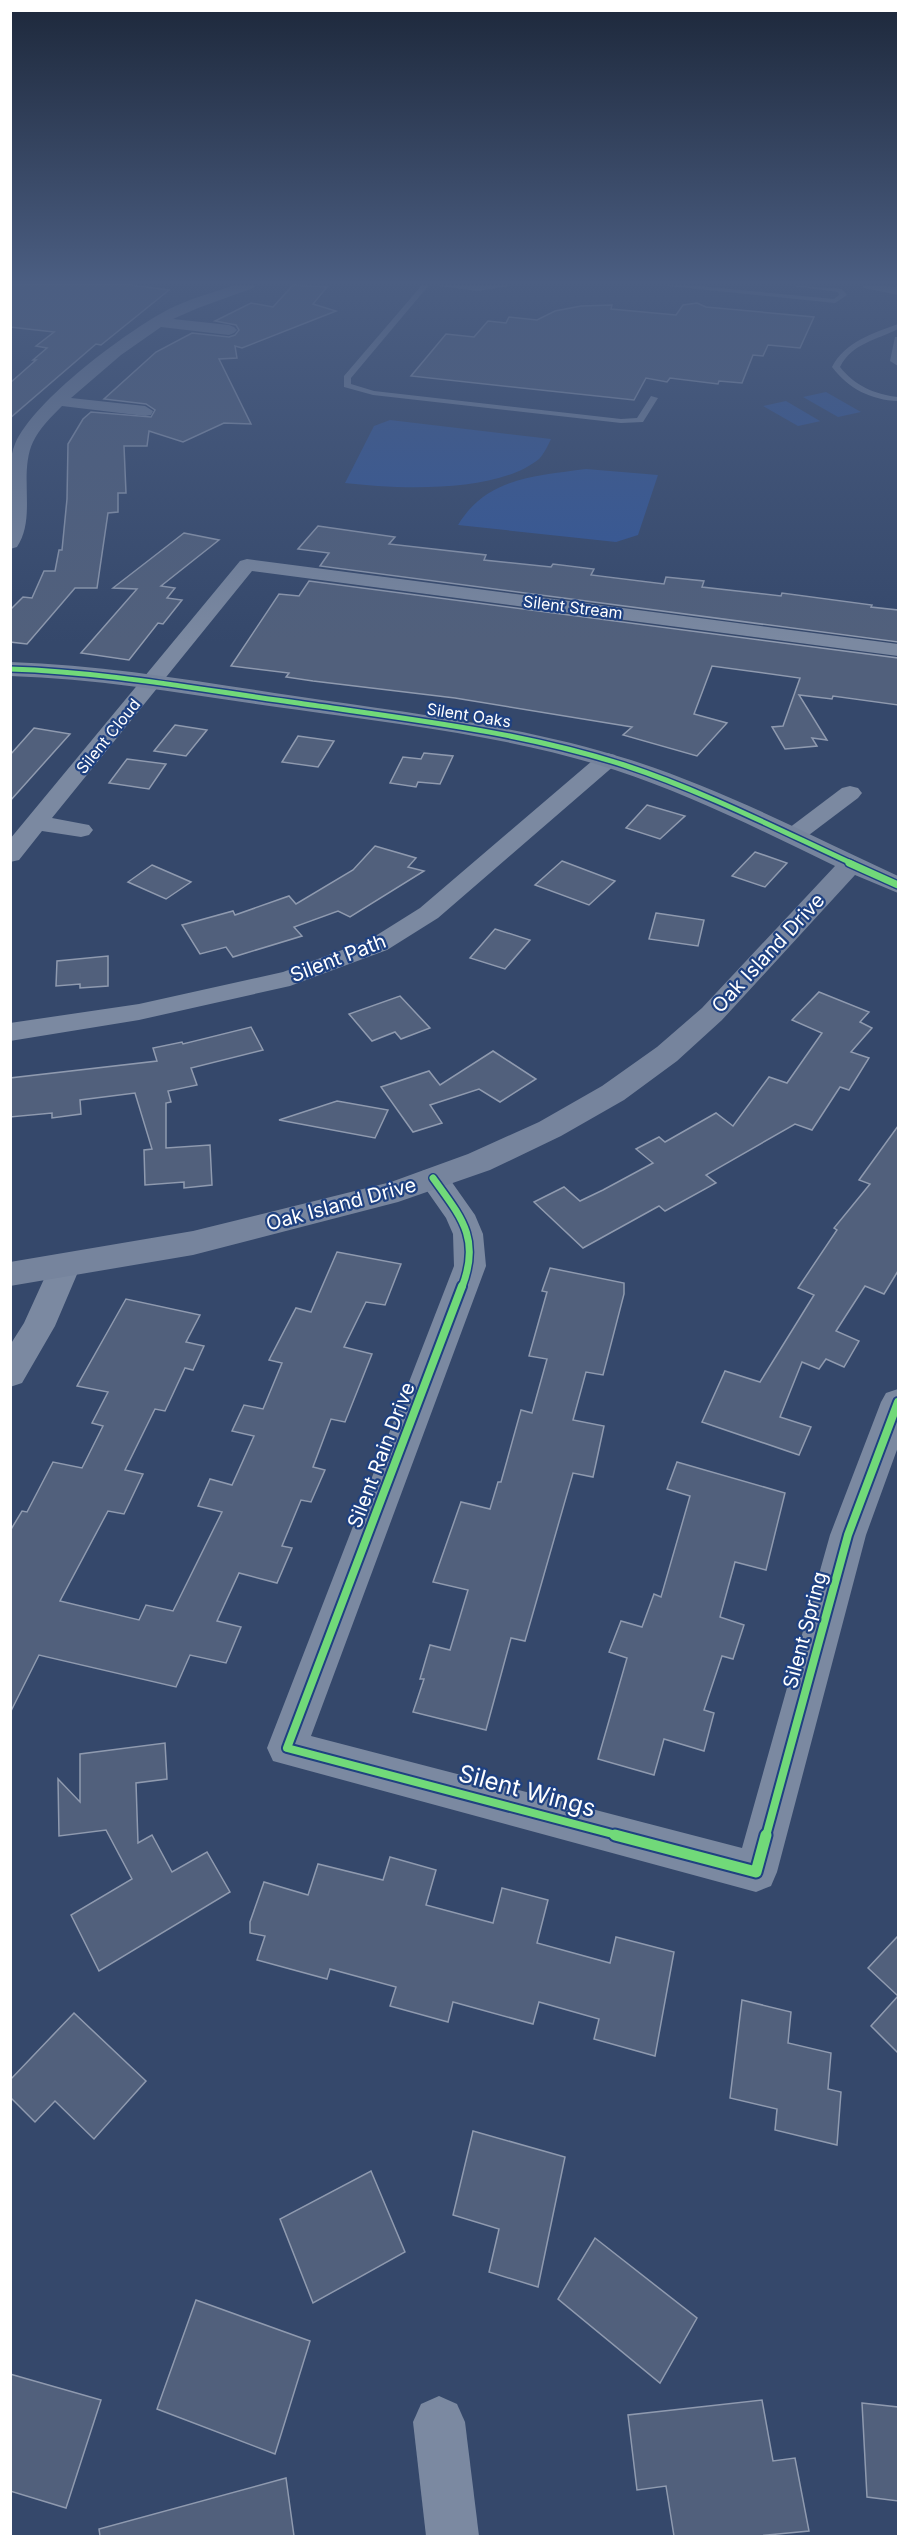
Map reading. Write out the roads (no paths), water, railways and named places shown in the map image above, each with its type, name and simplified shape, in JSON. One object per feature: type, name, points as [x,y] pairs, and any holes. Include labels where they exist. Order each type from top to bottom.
[{"type":"street","points":[[10,543],[16,524],[19,502],[19,462],[24,443],[38,422],[55,404]]},
{"type":"street","points":[[83,404],[145,411]]},
{"type":"street","name":"Silent Stream","points":[[247,565],[898,650]]},
{"type":"street","name":"Silent Cloud","points":[[10,855],[247,565]]},
{"type":"street","name":"Silent Oaks","points":[[10,669],[44,669],[152,682],[491,732],[572,749],[658,777],[898,885]]},
{"type":"street","name":"Silent Path","points":[[10,1032],[139,1012],[290,978],[378,945],[429,913],[607,760]]},
{"type":"street","points":[[793,836],[850,793]]},
{"type":"street","points":[[36,823],[81,830]]},
{"type":"street","name":"Oak Island Drive","points":[[10,1274],[193,1243],[398,1191],[479,1161],[550,1129],[613,1093],[667,1054],[712,1014],[851,864]]},
{"type":"street","name":"Silent Rain Drive","points":[[288,1748],[470,1266],[468,1234],[460,1215],[433,1178]]},
{"type":"street","points":[[10,1374],[39,1326],[65,1265]]},
{"type":"street","name":"Silent Spring","points":[[756,1872],[848,1535],[898,1402]]},
{"type":"street","name":"Silent Wings","points":[[288,1748],[756,1872]]},
{"type":"street","points":[[439,2422],[453,2536]]},
{"type":"lane","points":[[466,404],[621,422],[640,420],[650,404]]}]
